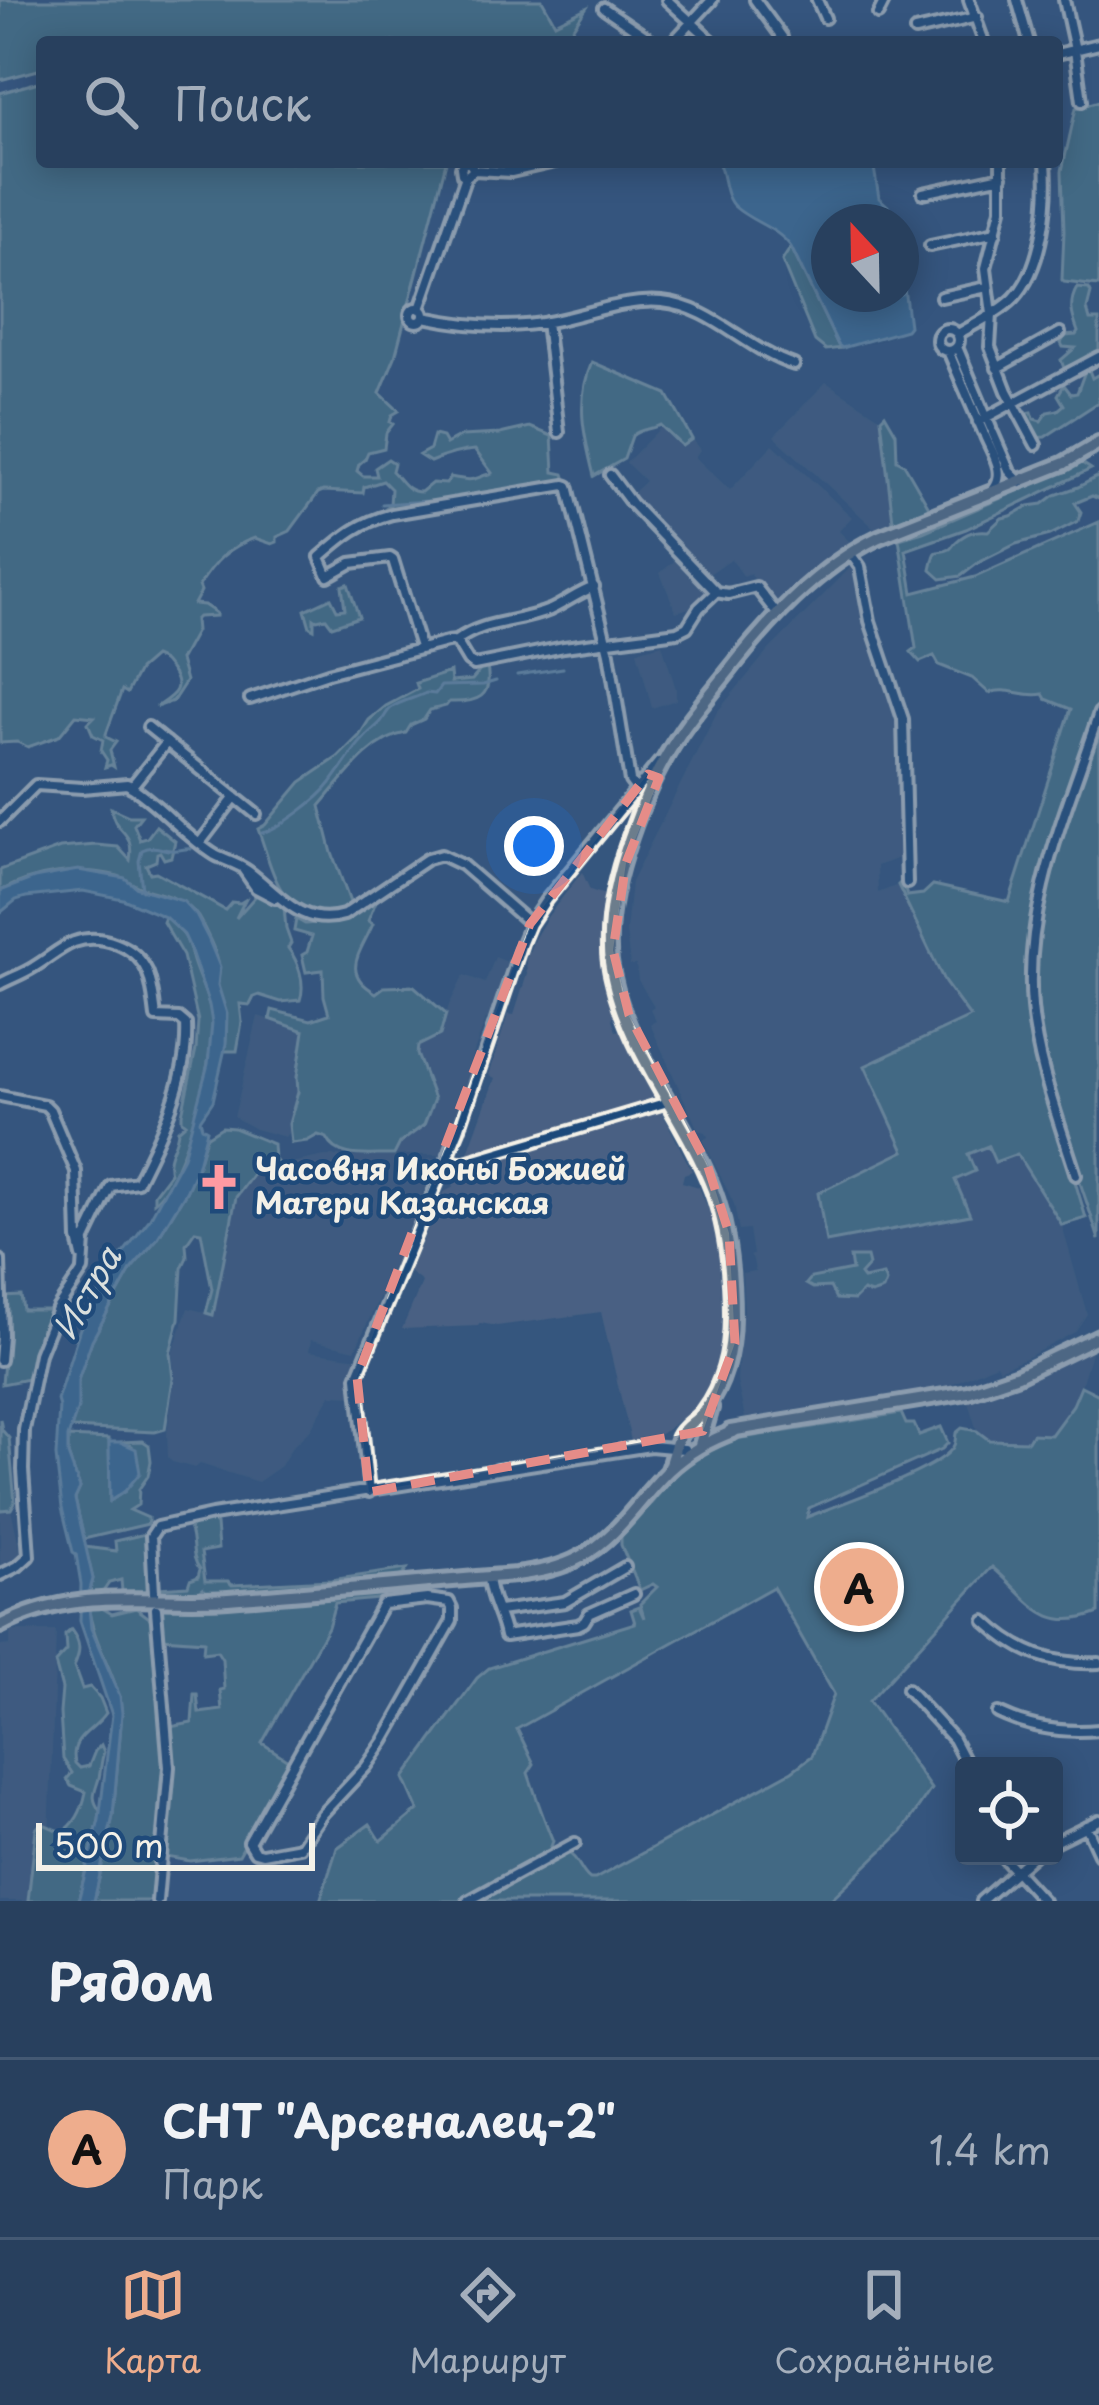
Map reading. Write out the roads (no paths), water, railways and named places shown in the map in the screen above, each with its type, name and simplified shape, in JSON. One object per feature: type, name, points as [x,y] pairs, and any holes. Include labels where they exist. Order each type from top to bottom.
[{"type":"main road","points":[[851,555],[1065,463],[1099,443]]},
{"type":"main road","points":[[669,1467],[708,1405],[728,1356],[732,1316],[717,1200],[625,1017],[608,951],[622,864],[637,819],[673,746],[741,655],[780,616],[851,555],[892,531],[1020,482]]},
{"type":"main road","points":[[4,1622],[89,1599],[223,1599],[541,1572],[586,1554],[632,1515],[707,1416],[726,1377],[735,1343],[736,1295],[721,1198],[629,1015],[613,950],[614,923],[626,863],[654,777],[780,616]]},
{"type":"main road","points":[[688,1440],[968,1392],[1018,1375],[1099,1336]]},
{"type":"main road","points":[[707,1416],[710,1426],[729,1431]]},
{"type":"street","points":[[667,0],[706,36]]},
{"type":"street","points":[[679,36],[712,0]]},
{"type":"street","points":[[755,0],[781,36]]},
{"type":"street","points":[[817,0],[825,18]]},
{"type":"street","points":[[878,14],[885,0]]},
{"type":"street","points":[[969,0],[982,36]]},
{"type":"street","points":[[1017,0],[1027,36]]},
{"type":"street","points":[[1064,0],[1082,101]]},
{"type":"street","points":[[604,8],[645,36]]},
{"type":"street","points":[[915,31],[977,17]]},
{"type":"street","points":[[1063,53],[1099,44]]},
{"type":"street","points":[[529,168],[470,173],[422,313],[478,326],[547,322],[622,303],[665,302],[712,318],[763,353],[794,365]]},
{"type":"street","points":[[1001,168],[996,232],[986,268],[992,314],[990,347],[1036,445]]},
{"type":"street","points":[[1020,482],[986,428],[952,349],[958,334],[1006,305],[1024,285],[1036,256],[1046,203],[1046,168]]},
{"type":"street","points":[[923,193],[1002,176]]},
{"type":"street","points":[[930,246],[996,232]]},
{"type":"street","points":[[940,297],[987,287]]},
{"type":"street","points":[[547,322],[559,432]]},
{"type":"street","points":[[952,349],[940,347],[938,335],[946,328],[958,334]]},
{"type":"street","points":[[997,368],[1060,333]]},
{"type":"street","points":[[986,428],[1013,404],[1099,357]]},
{"type":"street","points":[[986,428],[999,472],[999,483],[991,492]]},
{"type":"street","points":[[610,476],[716,592],[756,587],[780,616]]},
{"type":"street","points":[[420,647],[390,558],[351,563],[328,576],[320,557],[369,520],[565,485],[571,491],[594,587],[630,781],[636,789]]},
{"type":"street","points":[[851,555],[860,568],[870,621],[903,719],[907,883]]},
{"type":"street","points":[[250,699],[420,647],[455,641],[482,627],[549,610],[594,587]]},
{"type":"street","points":[[455,641],[467,662],[474,665],[564,646],[683,630],[716,592]]},
{"type":"street","points":[[1076,1175],[1039,1049],[1032,1012],[1031,955],[1045,878],[1099,713]]},
{"type":"street","points":[[148,727],[256,814]]},
{"type":"street","points":[[131,787],[167,742]]},
{"type":"street","points":[[369,1492],[357,1378],[448,1159],[530,924],[636,789],[654,777]]},
{"type":"street","points":[[0,821],[36,785],[97,788],[119,783],[131,787],[215,855],[241,866],[302,914],[337,917],[427,859],[441,855],[462,865],[530,924]]},
{"type":"street","points":[[200,843],[235,797]]},
{"type":"street","points":[[0,984],[73,943],[105,939],[142,963],[156,1017],[186,1023],[180,1074],[160,1136],[137,1182],[111,1186],[82,1238]]},
{"type":"street","points":[[0,1096],[50,1110],[76,1171],[85,1263],[43,1340],[24,1430],[29,1556],[0,1576]]},
{"type":"street","points":[[448,1159],[462,1163],[668,1102]]},
{"type":"street","points":[[0,1260],[0,1360]]},
{"type":"street","points":[[154,1593],[151,1536],[158,1527],[688,1440]]},
{"type":"street","points":[[650,1446],[688,1440]]},
{"type":"street","points":[[499,1611],[565,1602],[625,1568]]},
{"type":"street","points":[[488,1577],[505,1636],[584,1622],[589,1614],[634,1594]]},
{"type":"street","points":[[425,1582],[427,1599]]},
{"type":"street","points":[[427,1599],[449,1602],[452,1621],[375,1754],[300,1847],[255,1852],[249,1842],[383,1604],[427,1599]]},
{"type":"street","points":[[156,1609],[170,1767],[157,1901]]},
{"type":"street","points":[[985,1621],[1034,1656],[1099,1663]]},
{"type":"street","points":[[907,1689],[953,1739],[962,1757]]},
{"type":"street","points":[[998,1713],[1016,1722],[1057,1730],[1099,1730]]},
{"type":"street","points":[[1063,1838],[1099,1820]]},
{"type":"street","points":[[1086,1826],[1099,1854]]},
{"type":"street","points":[[468,1901],[575,1843]]},
{"type":"street","points":[[1010,1865],[1043,1901]]},
{"type":"street","points":[[981,1901],[1021,1865]]},
{"type":"waterway","points":[[382,504],[428,501]]},
{"type":"waterway","points":[[517,675],[563,668]]},
{"type":"waterway","points":[[262,833],[318,797],[395,706],[435,694],[441,686],[496,681]]},
{"type":"waterway","points":[[142,890],[142,850],[191,849]]},
{"type":"waterway","points":[[400,1290],[405,1278]]},
{"type":"waterway","points":[[391,1310],[398,1296]]},
{"type":"place","name":"Часовня Иконы Божией Матери Казанская","points":[[219,1187]]},
{"type":"place","name":"СНТ \"Арсеналец-2\"","points":[[859,1587]]},
{"type":"water label","name":"Истра","points":[[87,1293]]}]
